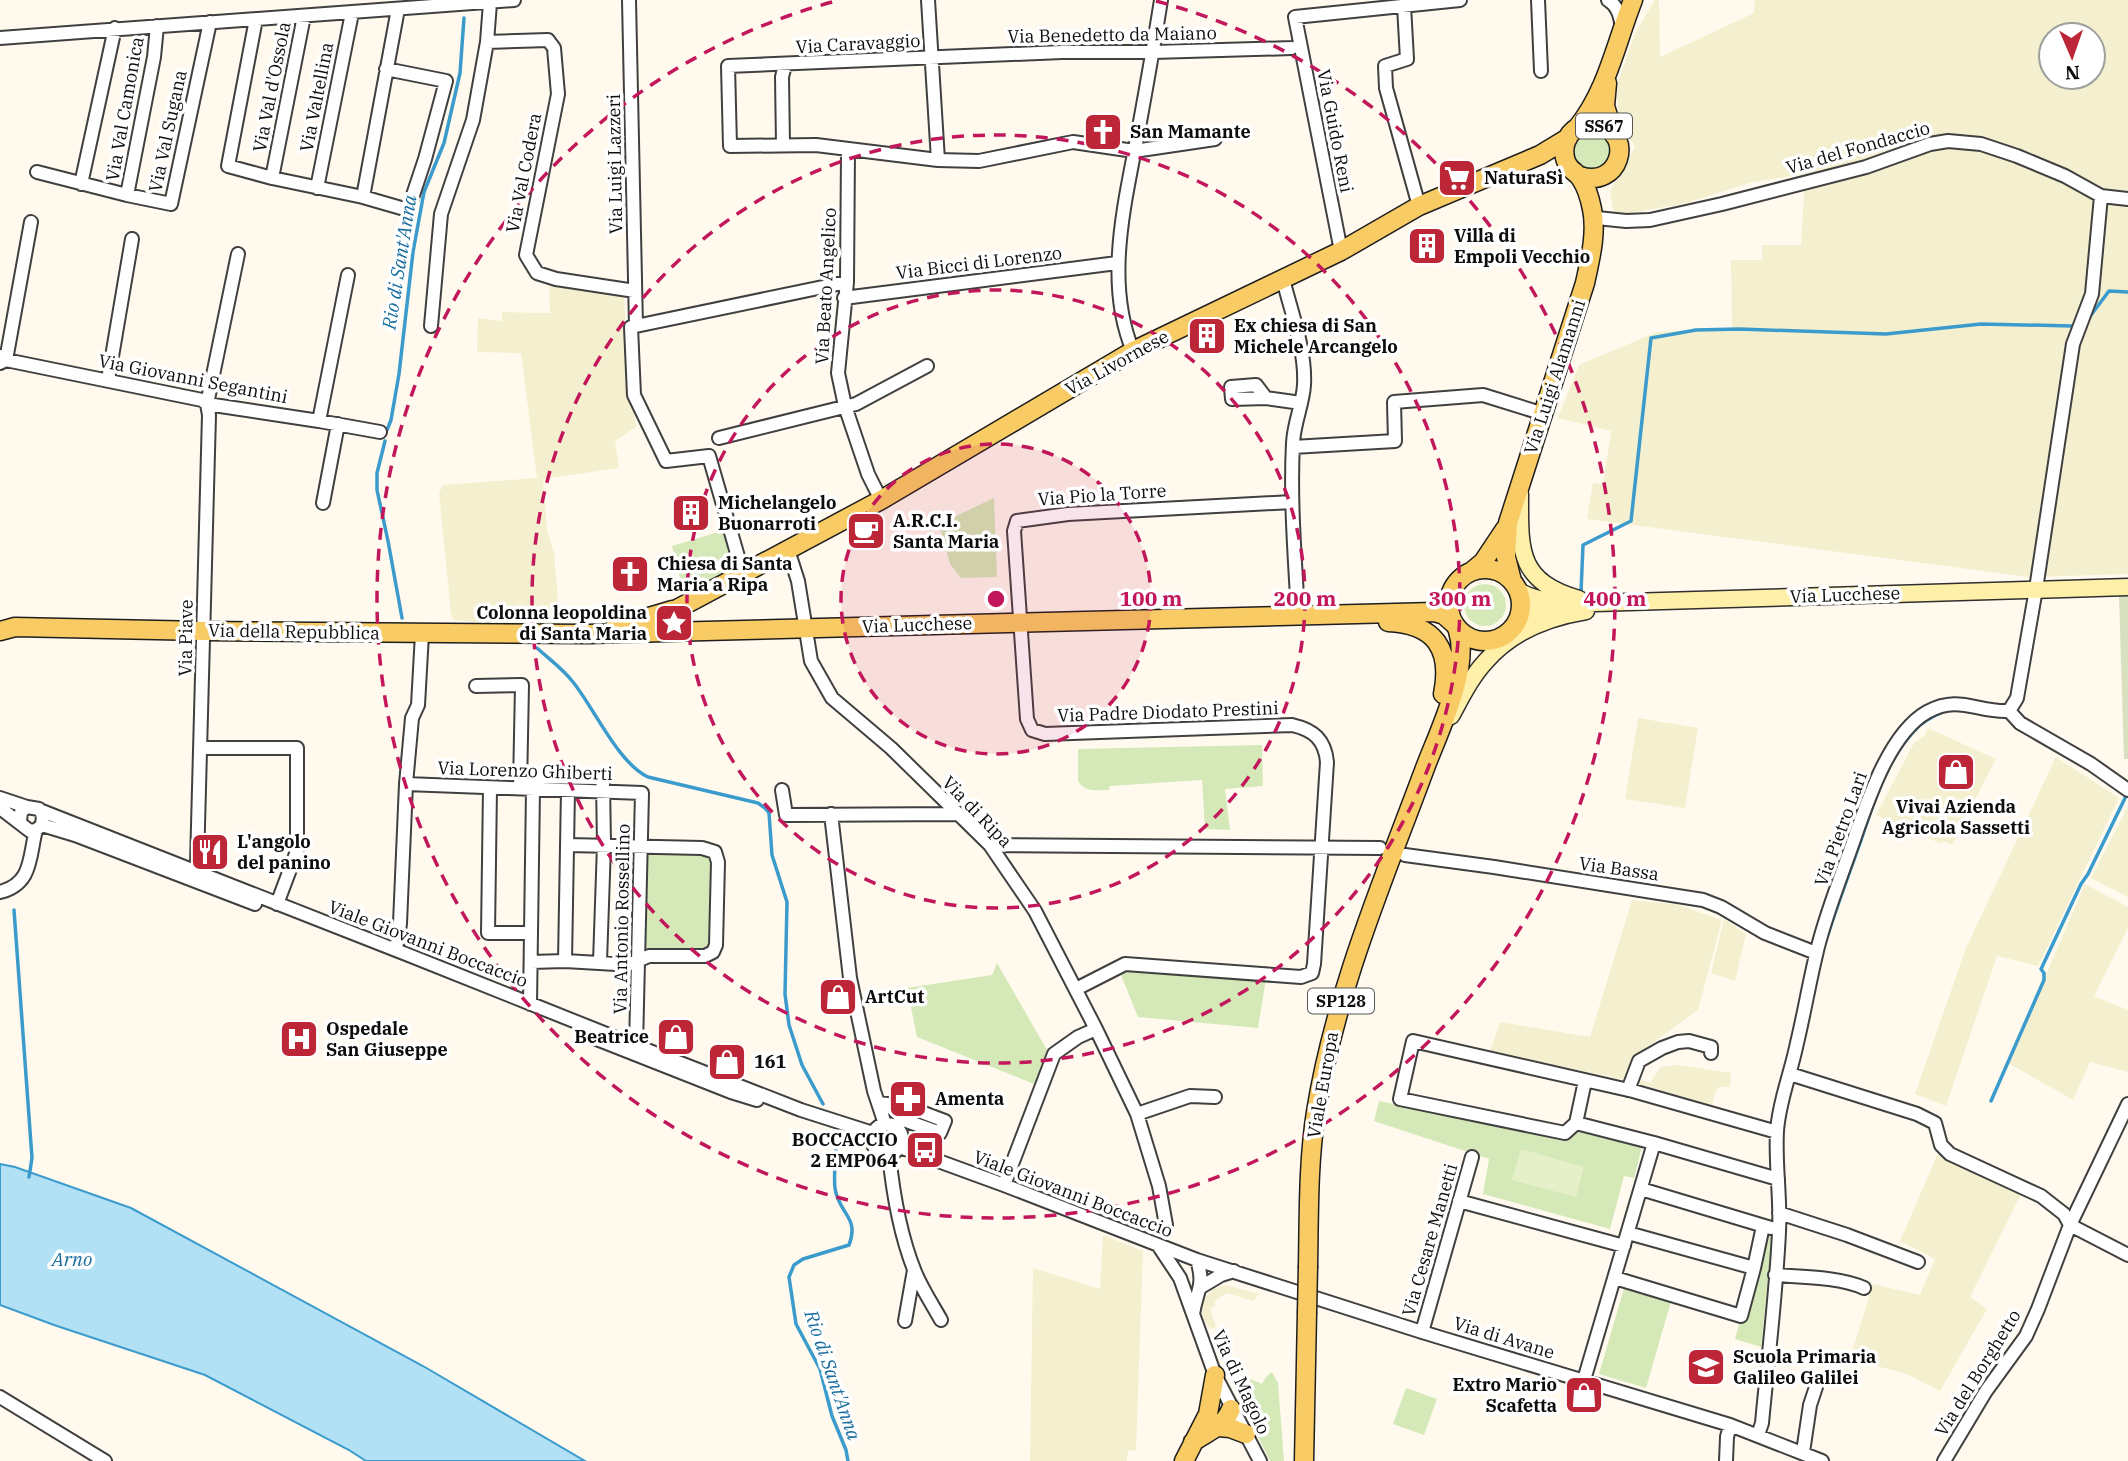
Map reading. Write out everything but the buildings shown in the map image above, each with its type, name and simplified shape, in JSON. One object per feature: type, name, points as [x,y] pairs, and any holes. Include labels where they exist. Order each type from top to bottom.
[{"type":"main road","name":"Via Livornese","points":[[588,634],[677,608],[881,500],[1133,351],[1341,251],[1419,206],[1531,159],[1572,133],[1592,107],[1608,73],[1633,0]]},
{"type":"main road","name":"Via Livornese","points":[[1607,174],[1618,160],[1620,152],[1605,106],[1608,73]]},
{"type":"main road","name":"SS67","points":[[1580,176],[1567,164],[1564,146],[1572,133],[1593,124],[1609,129],[1614,135]]},
{"type":"main road","points":[[1580,176],[1594,179],[1607,174]]},
{"type":"main road","name":"Via Luigi Alamanni","points":[[1471,572],[1483,562],[1508,523],[1585,283],[1599,194],[1607,174]]},
{"type":"main road","name":"Via Luigi Alamanni","points":[[1580,176],[1595,223]]},
{"type":"main road","points":[[1520,487],[1520,540],[1525,560],[1534,574],[1546,586],[1566,595],[1596,602],[1616,602]]},
{"type":"main road","name":"Via Luigi Alamanni","points":[[1508,523],[1506,557],[1514,585]]},
{"type":"main road","name":"Via Lucchese","points":[[1471,572],[1479,569],[1497,571],[1525,595],[1562,604]]},
{"type":"main road","points":[[1456,627],[1448,603],[1450,593],[1455,584],[1471,572]]},
{"type":"main road","points":[[1514,585],[1521,600],[1517,621]]},
{"type":"main road","name":"Via Lucchese","points":[[588,634],[1434,612],[1444,615],[1472,640],[1489,641],[1506,635],[1517,621],[1532,610],[1562,604],[2128,587]]},
{"type":"main road","name":"SP128","points":[[1432,749],[1471,681],[1486,660],[1504,644],[1548,619],[1572,613],[1655,602]]},
{"type":"main road","points":[[676,631],[662,626],[660,622],[677,608]]},
{"type":"main road","name":"SP128","points":[[1298,615],[1346,622],[1405,623],[1421,627],[1430,634],[1446,662],[1432,749]]},
{"type":"main road","name":"Viale Europa","points":[[1304,1461],[1310,1180],[1318,1101],[1331,1035],[1342,998],[1454,688],[1462,648],[1456,627]]},
{"type":"main road","name":"Via della Repubblica","points":[[5,628],[588,634]]},
{"type":"main road","name":"Viale Europa","points":[[1454,688],[1471,660],[1489,641]]},
{"type":"main road","points":[[1184,1461],[1191,1443],[1213,1420],[1215,1375]]},
{"type":"main road","points":[[1213,1420],[1226,1420],[1231,1409]]},
{"type":"main road","points":[[1213,1420],[1246,1434]]},
{"type":"street","points":[[1,37],[514,0]]},
{"type":"street","name":"Via Luigi Lazzeri","points":[[629,0],[635,291],[634,395],[666,461],[709,456],[743,574]]},
{"type":"street","points":[[928,0],[938,160]]},
{"type":"street","points":[[1133,351],[1125,334],[1117,263],[1124,206],[1161,0]]},
{"type":"street","points":[[1419,206],[1386,88],[1385,66],[1407,59],[1404,6],[1460,0]]},
{"type":"street","points":[[1538,0],[1541,71]]},
{"type":"street","points":[[1608,0],[1620,14],[1622,27]]},
{"type":"street","points":[[431,326],[441,214],[473,120],[487,42],[490,3]]},
{"type":"street","name":"Via Guido Reni","points":[[1341,251],[1295,17],[1404,6]]},
{"type":"street","points":[[363,197],[398,9]]},
{"type":"street","name":"Via Valtellina","points":[[317,188],[352,13]]},
{"type":"street","name":"Via Val d'Ossola","points":[[256,19],[228,166],[272,178],[304,16]]},
{"type":"street","name":"Via Val Sugana","points":[[127,195],[171,204],[210,22]]},
{"type":"street","name":"Via Val Camonica","points":[[37,173],[127,195],[154,57],[157,26]]},
{"type":"street","name":"Via Val Camonica","points":[[81,184],[115,28]]},
{"type":"street","name":"Via Val Codera","points":[[487,42],[548,40],[554,48],[558,94],[526,255],[537,273],[555,279],[635,291]]},
{"type":"street","name":"Via Benedetto da Maiano","points":[[933,58],[1062,52],[1292,48]]},
{"type":"street","name":"Via Caravaggio","points":[[783,145],[730,146],[729,66],[933,58]]},
{"type":"street","points":[[785,65],[782,77],[783,145],[816,145],[938,160],[979,161],[1073,142],[1135,151],[1215,139]]},
{"type":"street","points":[[272,178],[363,197],[408,210],[446,81],[387,69]]},
{"type":"street","name":"Via del Fondaccio","points":[[1595,223],[1650,220],[1710,207],[1827,178],[1930,144],[1948,141],[1981,145],[2017,156],[2065,176],[2101,196]]},
{"type":"street","name":"Via Beato Angelico","points":[[848,150],[847,282],[838,373],[845,406],[868,474],[881,500]]},
{"type":"street","points":[[2128,199],[2101,196],[2092,294],[2073,344],[2020,688],[2010,711],[2020,723],[2091,764],[2128,790]]},
{"type":"street","points":[[2,360],[30,222]]},
{"type":"street","points":[[108,380],[132,239]]},
{"type":"street","name":"Via Piave","points":[[194,872],[197,863],[202,748],[209,437],[207,404],[238,254]]},
{"type":"street","name":"Via Bicci di Lorenzo","points":[[845,298],[1117,263]]},
{"type":"street","points":[[319,421],[348,275]]},
{"type":"street","points":[[1283,279],[1301,352],[1304,384],[1294,424],[1293,447],[1292,502],[1298,615]]},
{"type":"street","points":[[634,327],[847,282]]},
{"type":"street","name":"Via Giovanni Segantini","points":[[2,360],[202,400],[207,404],[380,432]]},
{"type":"street","points":[[719,438],[856,404],[927,366]]},
{"type":"street","points":[[1293,447],[1395,441],[1394,402],[1483,395],[1544,415]]},
{"type":"street","points":[[1266,398],[1301,403]]},
{"type":"street","points":[[323,503],[338,424]]},
{"type":"street","name":"Via Pio la Torre","points":[[1032,730],[1027,719],[1020,622],[1014,531],[1017,521],[1068,514],[1292,502]]},
{"type":"street","name":"Via di Ripa","points":[[788,550],[798,582],[811,661],[832,698],[891,748],[990,845],[1035,911],[1137,1114],[1159,1186],[1166,1225]]},
{"type":"street","points":[[394,949],[398,942],[400,923],[406,784],[412,718],[418,705],[422,634]]},
{"type":"street","points":[[476,686],[522,685],[531,933],[530,1004]]},
{"type":"street","name":"Via Pietro Lari","points":[[1758,1435],[1762,1423],[1779,1230],[1777,1132],[1816,953],[1872,793],[1893,748],[1907,730],[1928,712],[1953,704],[2010,711]]},
{"type":"street","name":"Via Padre Diodato Prestini","points":[[1032,730],[1045,734],[1292,725],[1303,727],[1321,741],[1326,750],[1312,972],[1301,977],[1125,964],[1076,989]]},
{"type":"street","points":[[202,748],[297,748],[297,850],[277,904]]},
{"type":"street","points":[[527,789],[533,777],[598,778],[603,782],[600,962]]},
{"type":"street","name":"Via Lorenzo Ghiberti","points":[[406,784],[642,793]]},
{"type":"street","points":[[489,788],[488,933],[531,933]]},
{"type":"street","points":[[565,961],[568,790]]},
{"type":"street","points":[[782,790],[786,815],[958,814]]},
{"type":"street","name":"Via Antonio Rossellino","points":[[636,1046],[642,793]]},
{"type":"street","name":"Viale Giovanni Boccaccio","points":[[0,798],[35,807],[636,1046],[802,1110],[873,1133]]},
{"type":"street","points":[[0,892],[18,883],[26,875],[30,864],[30,851],[21,824],[21,812],[27,807]]},
{"type":"street","name":"Viale Giovanni Boccaccio","points":[[0,808],[30,831],[39,827],[75,835],[403,961],[722,1089],[757,1101],[802,1110]]},
{"type":"street","points":[[30,851],[44,818],[41,811]]},
{"type":"street","points":[[831,814],[850,978],[883,1104],[884,1124]]},
{"type":"street","points":[[531,962],[630,964],[649,956],[705,956],[713,952],[716,945],[718,862],[715,852],[702,848],[641,845],[568,845]]},
{"type":"street","points":[[990,845],[1380,848]]},
{"type":"street","name":"Via Bassa","points":[[1405,855],[1703,900],[1721,907],[1765,933],[1816,953]]},
{"type":"street","points":[[1004,1185],[1054,1054],[1078,1037],[1096,1029]]},
{"type":"street","points":[[1585,1081],[1576,1123],[1565,1133],[1400,1100],[1413,1041],[1628,1090],[1777,1132]]},
{"type":"street","points":[[1628,1090],[1639,1061],[1662,1048],[1689,1041],[1712,1047],[1711,1053]]},
{"type":"street","points":[[1790,1074],[1917,1114],[1935,1124],[1941,1145],[1950,1154],[2041,1196],[2064,1214],[2070,1225],[2128,1255]]},
{"type":"street","points":[[1137,1114],[1190,1096],[1215,1097]]},
{"type":"street","name":"Via del Borghetto","points":[[1944,1461],[1986,1391],[2026,1336],[2070,1225],[2128,1104]]},
{"type":"street","points":[[1576,1123],[1778,1179]]},
{"type":"street","points":[[894,1151],[880,1152],[873,1146],[873,1133],[877,1126],[894,1125],[901,1132],[902,1137],[894,1151],[892,1189],[914,1270],[941,1320]]},
{"type":"street","points":[[1584,1381],[1654,1143]]},
{"type":"street","name":"Viale Giovanni Boccaccio","points":[[894,1151],[1004,1185],[1196,1260],[1234,1272]]},
{"type":"street","name":"Via Cesare Manetti","points":[[1422,1332],[1472,1157]]},
{"type":"street","points":[[1641,1189],[1779,1230]]},
{"type":"street","points":[[1459,1201],[1624,1246]]},
{"type":"street","points":[[1779,1213],[1918,1262]]},
{"type":"street","points":[[1615,1278],[1741,1316],[1763,1226]]},
{"type":"street","points":[[1628,1233],[1754,1268]]},
{"type":"street","name":"Via di Magolo","points":[[1158,1245],[1180,1278],[1215,1375],[1260,1461]]},
{"type":"street","points":[[1180,1278],[1196,1260]]},
{"type":"street","name":"Via di Magolo","points":[[1193,1316],[1202,1277],[1196,1260]]},
{"type":"street","points":[[905,1321],[914,1270]]},
{"type":"street","points":[[1201,1287],[1234,1272]]},
{"type":"street","name":"Via di Avane","points":[[1234,1272],[1730,1425],[1812,1458]]},
{"type":"street","points":[[1775,1275],[1824,1279],[1864,1288]]},
{"type":"street","points":[[1812,1458],[1810,1405],[1816,1387]]},
{"type":"street","points":[[0,1397],[105,1461]]},
{"type":"street","points":[[1726,1461],[1730,1425]]},
{"type":"shaded area","points":[[1655,0],[1659,0],[1660,57],[1754,13],[1755,0],[2128,0],[2128,574],[2029,577],[1587,519],[1593,483],[1603,484],[1611,431],[1558,418],[1579,365],[1657,332],[1732,328],[1731,260],[1762,260],[1762,245],[1801,245],[1805,174],[1753,182],[1686,203],[1614,216],[1610,191],[1635,147],[1618,116],[1617,85],[1635,33]]},
{"type":"shaded area","points":[[549,284],[624,297],[628,365],[636,427],[615,441],[619,468],[543,479],[547,530],[554,553],[560,624],[521,626],[454,620],[451,613],[439,493],[443,485],[537,478],[521,353],[477,352],[478,318],[502,321],[502,312],[550,313]]},
{"type":"shaded area","points":[[1638,718],[1698,728],[1685,808],[1625,799]]},
{"type":"shaded area","points":[[1928,728],[1996,759],[1952,845],[1944,841],[1942,844],[1876,815],[1914,743],[1925,735]]},
{"type":"shaded area","points":[[2056,757],[2119,798],[2038,966],[1997,956],[1946,1106],[1915,1094],[1966,948]]},
{"type":"shaded area","points":[[2128,806],[2128,897],[2091,878]]},
{"type":"shaded area","points":[[2085,884],[2128,907],[2128,928],[2094,996],[2128,1010],[2128,1072],[2090,1062],[2073,1100],[2008,1063]]},
{"type":"shaded area","points":[[1632,900],[1675,904],[1722,920],[1698,1010],[1633,1057],[1626,1080],[1490,1052],[1500,1022],[1590,1037]]},
{"type":"shaded area","points":[[1724,919],[1746,934],[1735,981],[1711,973]]},
{"type":"shaded area","points":[[1678,1065],[1731,1073],[1730,1087],[1719,1087],[1712,1105],[1634,1083],[1636,1079],[1651,1083],[1661,1067]]},
{"type":"shaded area","points":[[1939,1151],[1962,1167],[2021,1194],[1970,1297],[1987,1309],[1940,1391],[1907,1374],[1850,1359],[1873,1284],[1920,1295],[1935,1259],[1900,1241]]},
{"type":"shaded area","points":[[1103,1235],[1143,1251],[1136,1451],[1128,1450],[1127,1461],[1030,1461],[1033,1268],[1100,1289]]},
{"type":"shaded area","points":[[1226,1285],[1259,1294],[1253,1301],[1228,1293],[1220,1297],[1215,1301],[1215,1306],[1210,1308],[1216,1327],[1211,1329],[1204,1321],[1204,1299],[1213,1289]]},
{"type":"green space","points":[[1592,133],[1605,138],[1610,151],[1605,164],[1592,169],[1579,164],[1574,151],[1579,138]]},
{"type":"green space","points":[[994,498],[997,577],[961,578],[950,564],[939,524]]},
{"type":"green space","points":[[725,530],[737,567],[684,594],[672,546]]},
{"type":"green space","points":[[1485,584],[1500,590],[1506,605],[1500,620],[1485,626],[1470,620],[1464,605],[1470,590]]},
{"type":"green space","points":[[2119,595],[2128,595],[2128,759],[2124,759]]},
{"type":"green space","points":[[1262,745],[1263,786],[1225,789],[1230,830],[1205,829],[1202,780],[1110,786],[1109,790],[1088,789],[1078,781],[1078,749]]},
{"type":"green space","points":[[647,850],[711,854],[708,952],[643,953]]},
{"type":"green space","points":[[997,963],[1047,1050],[1034,1084],[917,1037],[907,988],[992,975]]},
{"type":"green space","points":[[1129,968],[1266,979],[1258,1028],[1138,1017],[1121,975]]},
{"type":"green space","points":[[1379,1101],[1565,1140],[1576,1130],[1642,1147],[1634,1178],[1624,1176],[1610,1229],[1483,1194],[1489,1159],[1374,1121]]},
{"type":"green space","points":[[1521,1149],[1584,1167],[1576,1197],[1512,1180]]},
{"type":"green space","points":[[1764,1233],[1772,1235],[1761,1347],[1735,1339]]},
{"type":"green space","points":[[1625,1285],[1672,1298],[1646,1388],[1599,1374]]},
{"type":"green space","points":[[1272,1372],[1278,1383],[1284,1461],[1270,1461],[1241,1402],[1251,1384],[1250,1379],[1262,1384]]},
{"type":"green space","points":[[1406,1388],[1437,1399],[1424,1435],[1393,1424]]},
{"type":"water","name":"Arno","points":[[0,1164],[131,1208],[423,1366],[585,1461],[366,1461],[205,1375],[0,1305]]},
{"type":"waterway","name":"Rio di Sant'Anna","points":[[387,430],[399,374],[413,252],[424,192],[444,143],[460,73],[464,18]]},
{"type":"waterway","points":[[2088,319],[2109,291],[2128,292]]},
{"type":"waterway","points":[[1581,592],[1583,545],[1631,521],[1651,338],[1696,330],[1886,334],[1981,324],[2072,326]]},
{"type":"waterway","name":"Rio di Sant'Anna","points":[[385,441],[377,473],[377,490],[402,618]]},
{"type":"waterway","name":"Rio di Sant'Anna","points":[[537,648],[573,682],[617,748],[637,770],[648,777],[758,803],[769,813],[772,855],[787,902],[785,994],[789,1025],[802,1065],[823,1104]]},
{"type":"waterway","points":[[1823,950],[1888,770],[1904,743],[1917,728],[1945,711]]},
{"type":"waterway","points":[[1991,1101],[2044,980],[2041,969],[2127,794]]},
{"type":"waterway","points":[[14,910],[32,1158],[29,1177]]},
{"type":"waterway","name":"Rio di Sant'Anna","points":[[837,1132],[835,1188],[850,1221],[852,1236],[849,1245],[803,1259],[794,1265],[789,1277],[796,1324],[820,1369],[832,1416],[848,1461]]},
{"type":"place","name":"San Mamante","points":[[1103,132]]},
{"type":"place","name":"NaturaSì","points":[[1457,178]]},
{"type":"place","name":"Villa di Empoli Vecchio","points":[[1427,246]]},
{"type":"place","name":"Ex chiesa di San Michele Arcangelo","points":[[1207,336]]},
{"type":"place","name":"Michelangelo Buonarroti","points":[[691,513]]},
{"type":"place","name":"A.R.C.I. Santa Maria","points":[[866,531]]},
{"type":"place","name":"Chiesa di Santa Maria a Ripa","points":[[630,574]]},
{"type":"place","name":"Colonna leopoldina di Santa Maria","points":[[674,623]]},
{"type":"place","name":"Vivai Azienda Agricola Sassetti","points":[[1956,772]]},
{"type":"place","name":"L'angolo del panino","points":[[210,852]]},
{"type":"place","name":"ArtCut","points":[[838,997]]},
{"type":"place","name":"Beatrice","points":[[676,1037]]},
{"type":"place","name":"Ospedale San Giuseppe","points":[[299,1039]]},
{"type":"place","name":"161","points":[[727,1062]]},
{"type":"place","name":"Amenta","points":[[908,1099]]},
{"type":"place","name":"BOCCACCIO 2 EMP064","points":[[925,1150]]},
{"type":"place","name":"Scuola Primaria Galileo Galilei","points":[[1706,1367]]},
{"type":"place","name":"Extro Mario Scafetta","points":[[1584,1395]]}]
